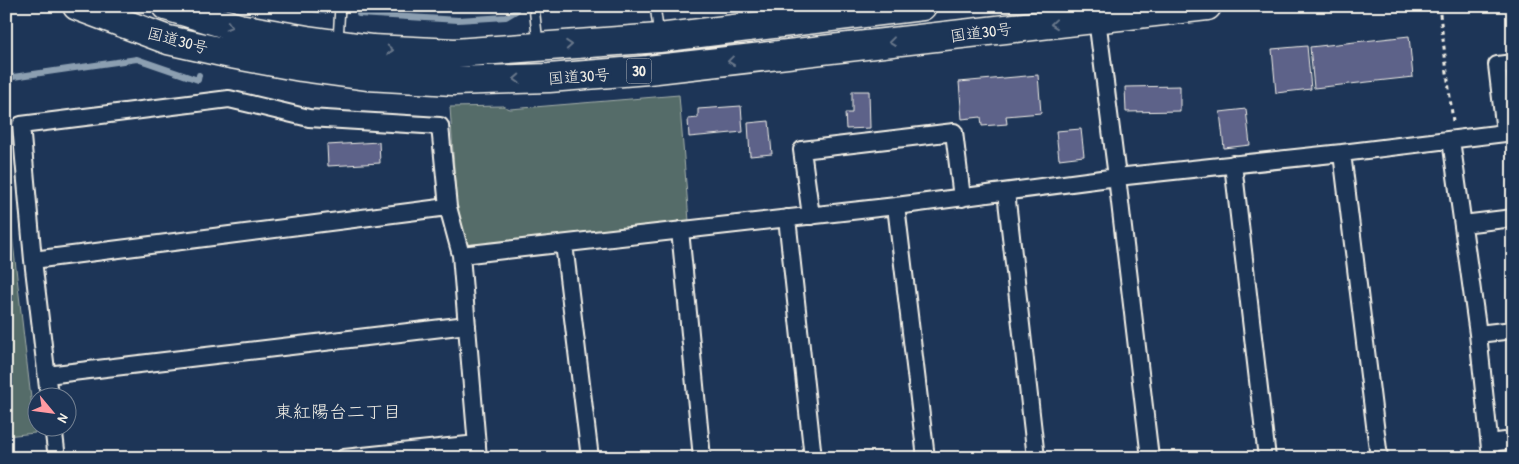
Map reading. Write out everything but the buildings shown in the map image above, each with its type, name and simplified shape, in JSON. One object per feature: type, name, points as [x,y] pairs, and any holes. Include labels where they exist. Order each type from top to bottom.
[{"type":"highway","name":"国道30号","points":[[77,6],[168,40],[240,56],[367,76],[453,81],[549,78],[648,70],[1096,13],[1207,6]]},
{"type":"highway","name":"国道30号","points":[[174,8],[238,28],[338,44],[372,49],[455,52],[660,38],[764,16],[799,17],[922,6]]},
{"type":"street","points":[[1096,13],[1150,458]]},
{"type":"street","points":[[461,255],[811,216],[1117,177],[1342,153],[1509,132],[1497,65],[1513,63]]},
{"type":"street","points":[[49,386],[33,260],[21,124],[229,99],[309,118],[440,126],[448,207],[461,255],[478,451],[344,458]]},
{"type":"street","points":[[811,216],[802,150],[954,132],[962,198]]},
{"type":"street","points":[[1453,140],[1491,450],[1513,440]]},
{"type":"street","points":[[1342,153],[1379,458]]},
{"type":"street","points":[[1233,164],[1267,458]]},
{"type":"street","points":[[1006,192],[1036,458]]},
{"type":"street","points":[[896,206],[926,458]]},
{"type":"street","points":[[33,260],[448,207]]},
{"type":"street","points":[[787,218],[813,458]]},
{"type":"street","points":[[1463,224],[1513,218]]},
{"type":"street","points":[[680,230],[702,458]]},
{"type":"street","points":[[564,244],[590,458]]},
{"type":"street","points":[[47,375],[467,324]]},
{"type":"street","points":[[1478,334],[1513,330]]},
{"type":"street","points":[[54,436],[57,458]]},
{"type":"lane","points":[[338,44],[340,6]]},
{"type":"lane","points":[[534,6],[538,47]]},
{"type":"lane","points":[[655,6],[660,38]]},
{"type":"path","points":[[1439,6],[1453,140]]},
{"type":"green space","points":[[679,95],[689,221],[470,245],[462,240],[458,228],[450,107],[503,106],[510,109]]},
{"type":"green space","points":[[6,182],[30,386],[28,386],[28,434],[6,436]]},
{"type":"waterway","points":[[295,6],[325,11]]},
{"type":"waterway","points":[[552,6],[567,9],[593,6]]},
{"type":"waterway","points":[[359,14],[458,20],[506,17],[516,11]]},
{"type":"waterway","points":[[6,78],[137,59],[198,80],[199,75]]},
{"type":"district","name":"東紅陽台二丁目","points":[[338,412]]}]
